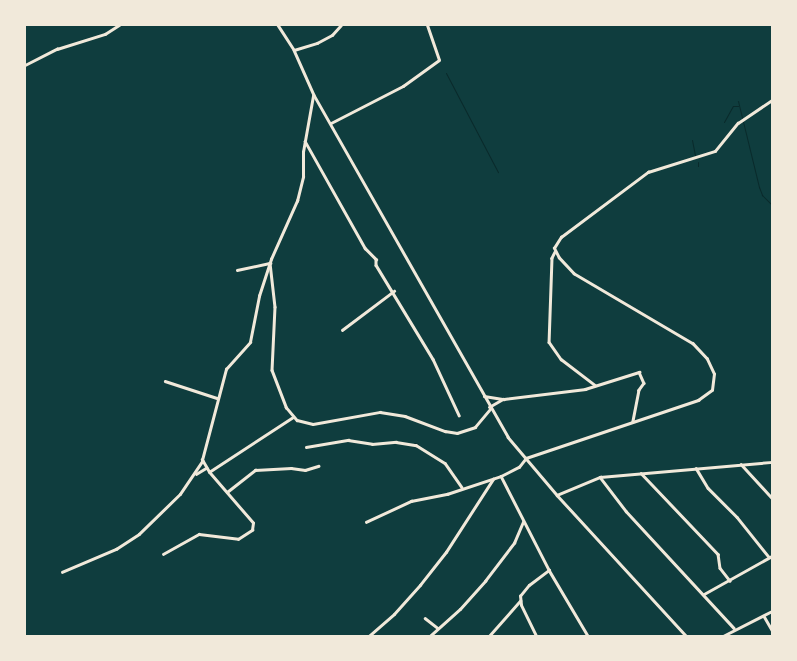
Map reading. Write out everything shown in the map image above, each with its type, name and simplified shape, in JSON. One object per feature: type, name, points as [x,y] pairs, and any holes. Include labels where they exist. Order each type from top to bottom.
[{"type":"street","points":[[25,65],[57,50],[105,34],[119,25]]},
{"type":"street","points":[[278,25],[294,50],[314,96],[332,123],[490,408],[508,437],[557,495],[686,636]]},
{"type":"street","points":[[294,50],[317,43],[332,35],[341,25]]},
{"type":"street","points":[[332,123],[403,86],[439,60],[427,25]]},
{"type":"street","points":[[62,572],[116,549],[139,534],[176,499],[195,474],[202,460],[226,369],[250,342],[259,296],[270,263],[297,201],[303,177],[304,141],[314,96]]},
{"type":"street","points":[[595,385],[561,359],[549,342],[552,258],[555,252],[555,245],[561,237],[648,172],[715,151],[738,123],[772,100]]},
{"type":"street","points":[[304,141],[365,248],[376,259],[376,265],[394,291],[437,366],[459,416]]},
{"type":"street","points":[[366,522],[411,501],[447,494],[462,487],[493,479],[518,467],[526,458],[704,396],[712,387],[712,370],[707,359],[693,344],[574,274],[555,252]]},
{"type":"street","points":[[237,270],[270,263]]},
{"type":"street","points":[[270,263],[275,307],[272,370],[293,417],[302,423],[313,424],[380,412],[405,416],[445,432],[457,433],[477,426],[490,408],[504,399]]},
{"type":"street","points":[[342,330],[394,291]]},
{"type":"street","points":[[484,396],[504,399],[585,389],[639,372],[644,383],[639,390],[633,420]]},
{"type":"street","points":[[165,381],[218,398]]},
{"type":"street","points":[[208,472],[293,417]]},
{"type":"street","points":[[306,447],[348,440],[372,444],[396,442],[416,445],[445,463],[462,487]]},
{"type":"street","points":[[163,554],[199,534],[234,539],[250,532],[253,523],[208,472],[202,460]]},
{"type":"street","points":[[557,495],[600,477],[772,462]]},
{"type":"street","points":[[741,464],[772,498]]},
{"type":"street","points":[[227,492],[255,470],[291,468],[305,470],[318,466]]},
{"type":"street","points":[[195,474],[206,468]]},
{"type":"street","points":[[696,468],[705,484],[737,517],[771,557],[704,594]]},
{"type":"street","points":[[641,473],[718,554],[720,568],[730,581]]},
{"type":"street","points":[[500,476],[549,570],[588,636]]},
{"type":"street","points":[[600,477],[626,511],[734,628]]},
{"type":"street","points":[[369,636],[391,617],[420,585],[446,552],[493,479]]},
{"type":"street","points":[[430,636],[460,609],[485,581],[514,543],[523,522]]},
{"type":"street","points":[[489,636],[520,601],[528,585],[549,570]]},
{"type":"street","points":[[520,601],[536,636]]},
{"type":"street","points":[[723,636],[734,628],[764,616],[772,611]]},
{"type":"street","points":[[764,616],[772,630]]},
{"type":"street","points":[[425,618],[438,628]]},
{"type":"waterway","points":[[446,73],[498,172]]},
{"type":"waterway","points":[[738,101],[759,187],[762,195],[772,205]]},
{"type":"waterway","points":[[724,122],[733,106],[738,106]]},
{"type":"waterway","points":[[692,140],[695,156]]},
{"type":"waterway","points":[[414,443],[418,444]]}]
